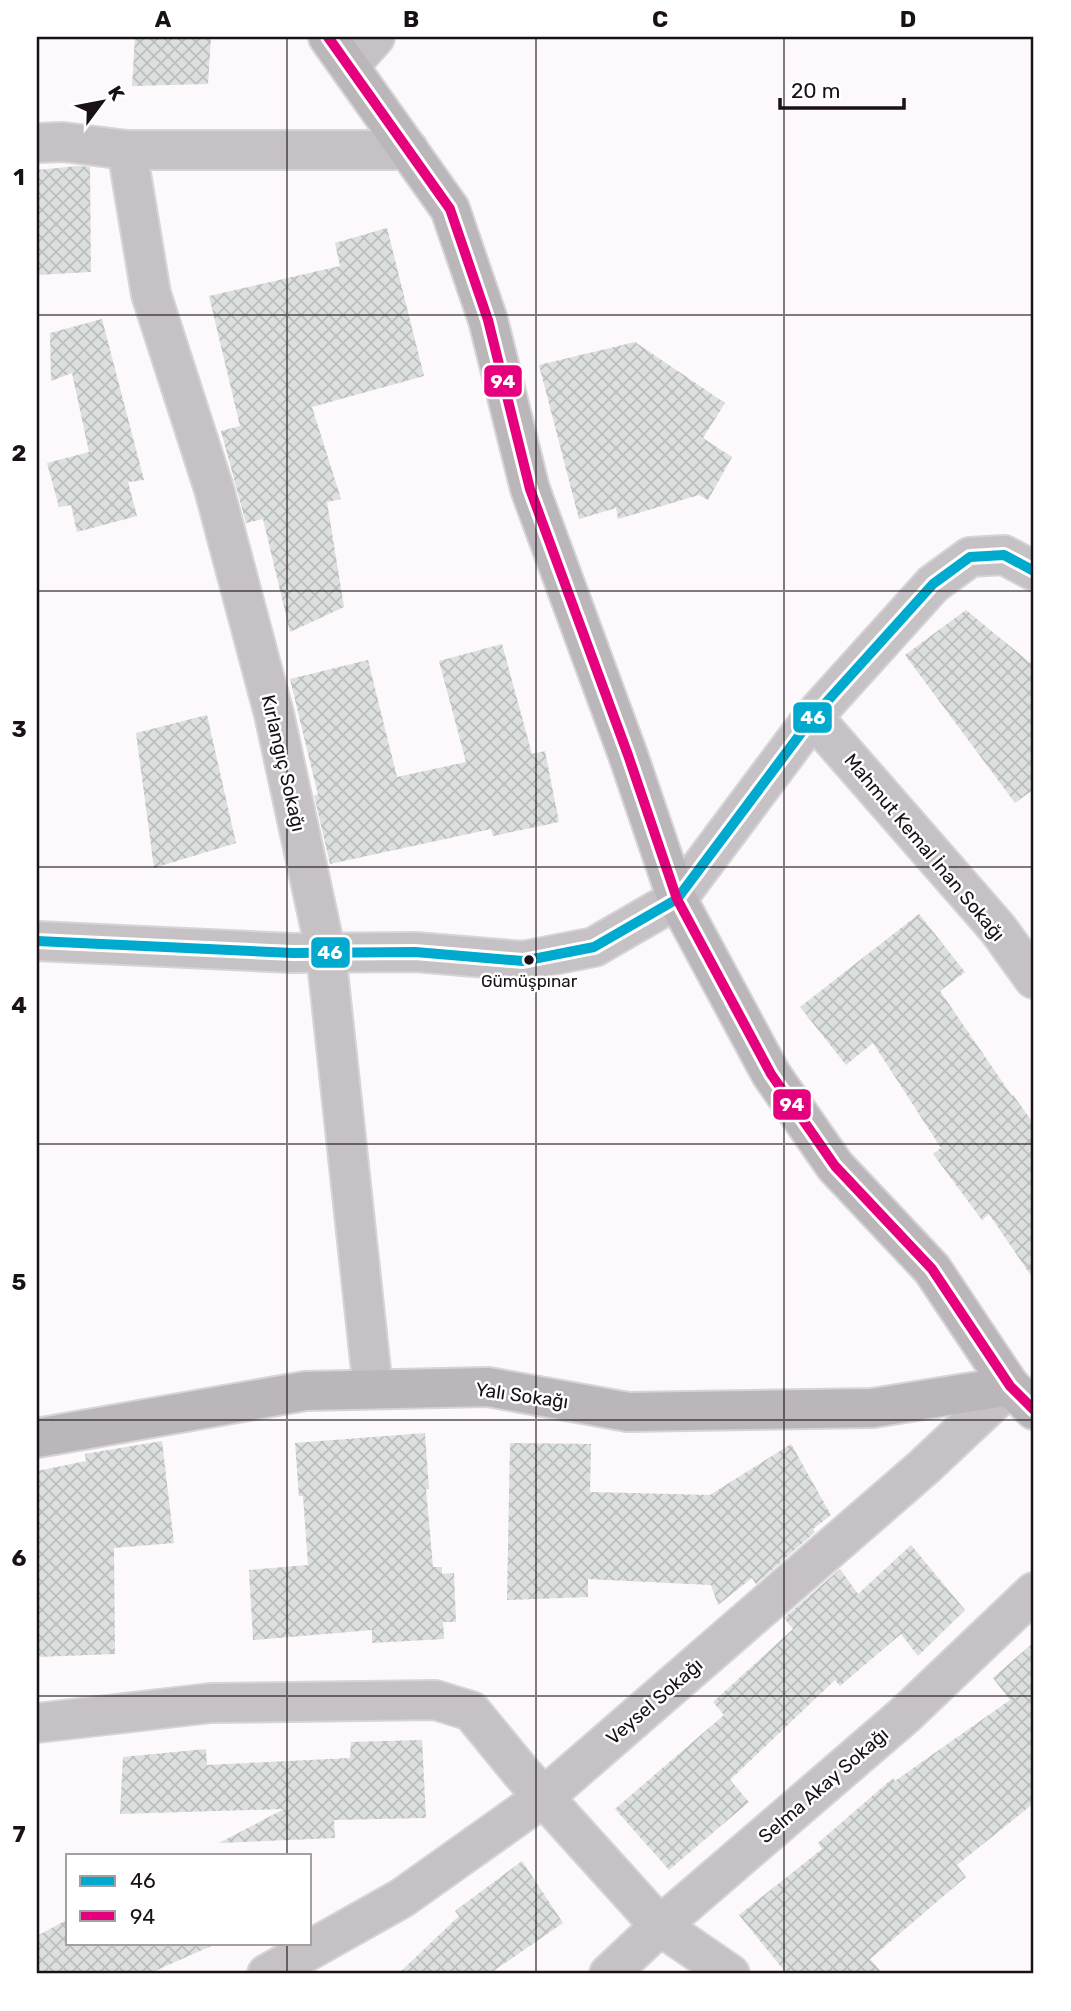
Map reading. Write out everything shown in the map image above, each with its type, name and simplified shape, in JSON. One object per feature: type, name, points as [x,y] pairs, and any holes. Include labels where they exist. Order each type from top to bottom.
[{"type":"street","points":[[375,37],[339,51],[450,209],[488,320],[530,489],[628,755],[677,899],[771,1073],[835,1166],[932,1269],[1022,1398]]},
{"type":"street","points":[[37,143],[63,142],[127,150],[409,150]]},
{"type":"street","name":"Kırlangıç Sokağı","points":[[127,150],[152,294],[214,489],[267,687],[326,953],[373,1390]]},
{"type":"street","points":[[37,941],[326,953],[415,952],[523,961],[594,947],[677,899],[813,718],[933,584],[970,557],[1004,555],[1034,571]]},
{"type":"street","name":"Mahmut Kemal İnan Sokağı","points":[[813,718],[998,929],[1034,979]]},
{"type":"street","name":"Yalı Sokağı","points":[[37,1438],[305,1391],[488,1387],[628,1412],[873,1408],[1022,1398]]},
{"type":"street","name":"Veysel Sokağı","points":[[267,1974],[402,1898],[544,1797],[924,1468],[1022,1398]]},
{"type":"street","name":"Selma Akay Sokağı","points":[[609,1974],[660,1926],[906,1714],[1034,1592]]},
{"type":"street","points":[[37,1723],[211,1703],[435,1700],[471,1711],[660,1926],[730,1974]]},
{"type":"building","points":[[135,37],[211,37],[208,84],[132,86]]},
{"type":"building","points":[[90,167],[91,272],[37,275],[37,170]]},
{"type":"building","points":[[387,228],[424,376],[312,407],[341,499],[327,502],[344,607],[290,632],[263,519],[246,523],[221,431],[240,426],[209,296],[340,266],[335,243]]},
{"type":"building","points":[[102,319],[144,480],[128,482],[137,516],[77,532],[71,505],[59,507],[47,463],[89,452],[72,373],[51,381],[50,333]]},
{"type":"building","points":[[635,342],[725,403],[703,438],[732,457],[708,500],[699,495],[618,519],[616,508],[579,519],[539,365]]},
{"type":"building","points":[[966,610],[1034,666],[1034,789],[1015,803],[905,655]]},
{"type":"building","points":[[502,644],[532,754],[545,751],[559,822],[493,836],[491,829],[330,864],[314,795],[318,795],[290,679],[368,660],[397,777],[466,762],[439,661]]},
{"type":"building","points":[[207,715],[236,843],[154,868],[136,733]]},
{"type":"building","points":[[919,914],[965,972],[940,991],[1034,1124],[1034,1280],[989,1214],[982,1220],[933,1154],[941,1148],[873,1043],[846,1065],[800,1007]]},
{"type":"building","points":[[425,1433],[429,1489],[426,1489],[433,1567],[442,1567],[442,1574],[454,1573],[456,1622],[443,1622],[444,1639],[372,1643],[372,1630],[253,1640],[249,1570],[308,1565],[303,1496],[299,1496],[295,1443]]},
{"type":"building","points":[[162,1441],[174,1543],[114,1548],[115,1654],[37,1657],[37,1471],[86,1461],[85,1454]]},
{"type":"building","points":[[510,1443],[591,1444],[590,1492],[710,1495],[791,1444],[831,1515],[756,1584],[752,1578],[718,1605],[711,1585],[588,1579],[588,1597],[507,1600]]},
{"type":"building","points":[[911,1545],[965,1610],[918,1656],[901,1634],[840,1686],[835,1680],[730,1780],[749,1802],[669,1870],[615,1809],[724,1715],[713,1702],[793,1629],[784,1618],[840,1569],[858,1594]]},
{"type":"building","points":[[1034,1642],[1034,1803],[957,1865],[966,1877],[870,1959],[883,1974],[787,1974],[739,1915],[822,1849],[818,1843],[893,1778],[895,1781],[1010,1700],[993,1678]]},
{"type":"building","points":[[422,1740],[426,1818],[334,1820],[335,1838],[219,1843],[284,1809],[120,1814],[123,1757],[206,1749],[207,1765],[350,1758],[351,1742]]},
{"type":"building","points":[[522,1861],[563,1923],[489,1974],[398,1974],[459,1916],[455,1911]]},
{"type":"building","points":[[66,1920],[66,1944],[216,1944],[148,1974],[37,1974],[37,1936]]},
{"type":"transit line","name":"94","points":[[328,37],[450,209],[488,320],[530,489],[628,755],[677,899],[771,1074],[835,1166],[932,1269],[1010,1386],[1034,1410]]},
{"type":"transit line","name":"46","points":[[37,941],[293,953],[415,952],[523,961],[594,947],[677,899],[813,717],[933,584],[970,557],[1004,555],[1034,571]]},
{"type":"place","name":"Gümüşpınar","points":[[529,960]]}]
